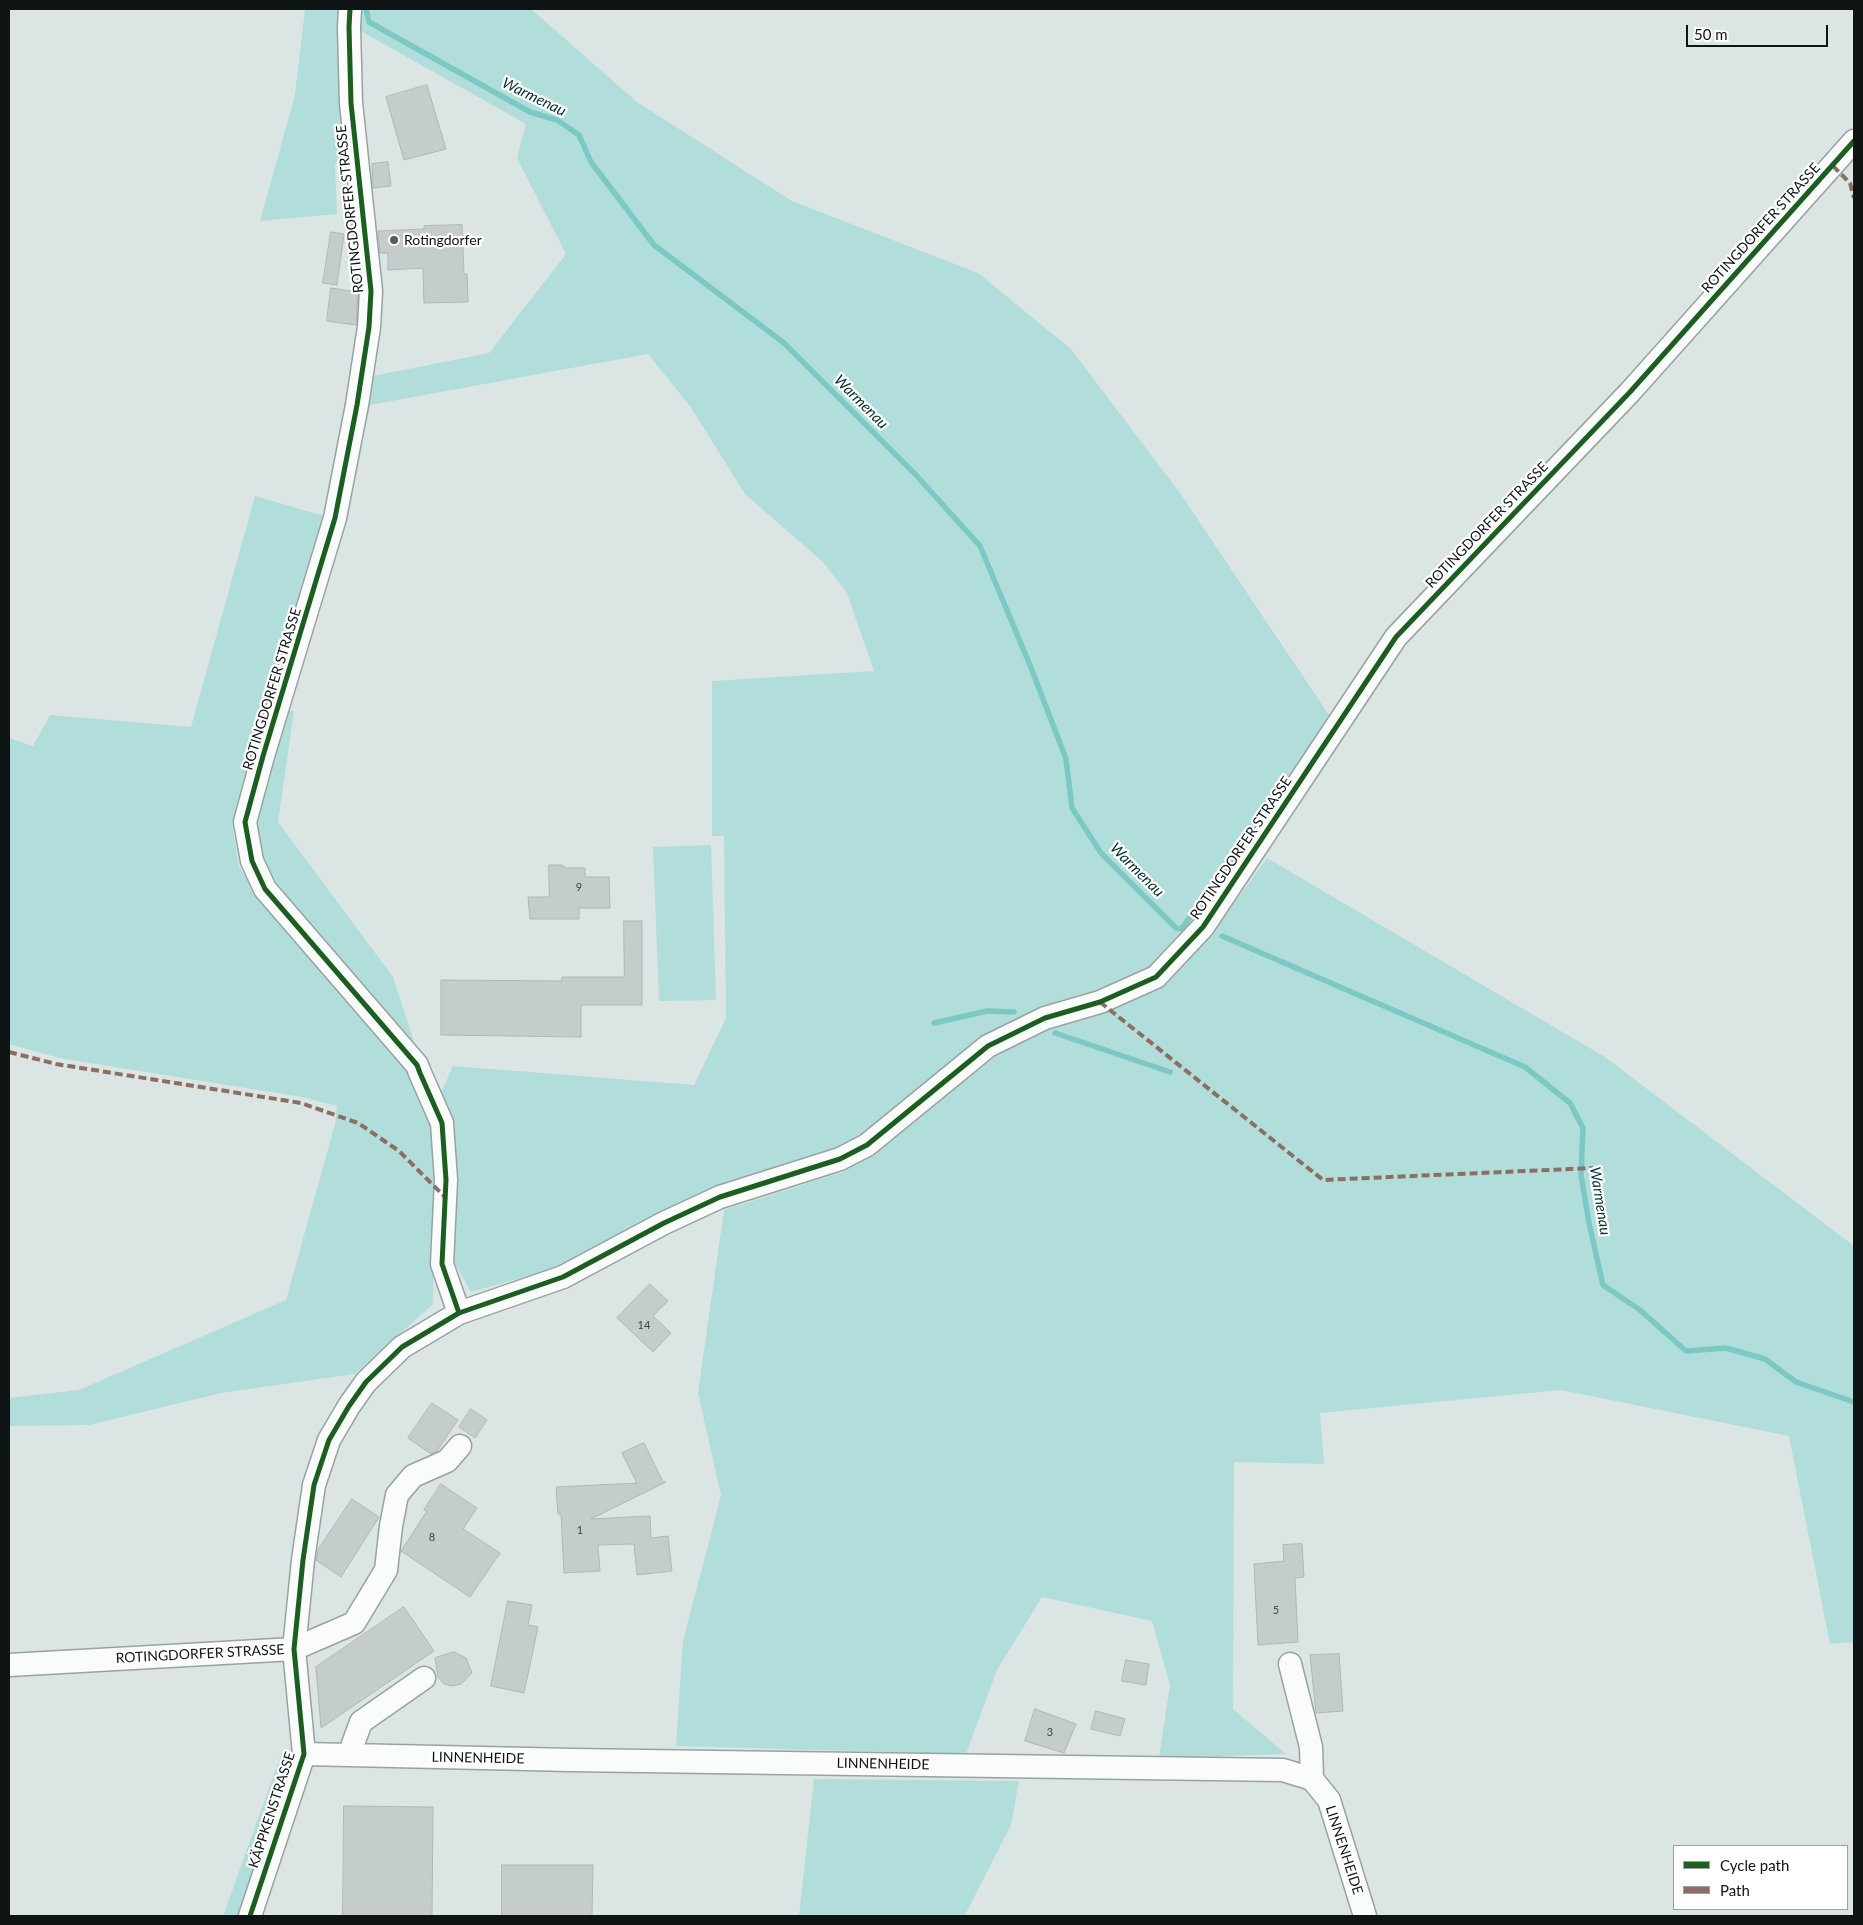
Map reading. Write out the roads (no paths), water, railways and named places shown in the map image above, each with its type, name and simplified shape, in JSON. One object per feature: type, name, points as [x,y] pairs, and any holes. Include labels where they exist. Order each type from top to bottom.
[{"type":"street","name":"ROTINGDORFER STRASSE","points":[[350,9],[351,103],[371,291],[369,327],[357,405],[335,518],[245,822],[252,861],[266,889],[416,1066],[442,1123],[446,1180],[442,1264],[459,1313]]},
{"type":"street","name":"ROTINGDORFER STRASSE","points":[[9,1665],[294,1649],[303,1560],[314,1485],[330,1440],[349,1406],[366,1382],[402,1347],[459,1313],[563,1277],[664,1223],[720,1197],[840,1159],[867,1145],[988,1046],[1045,1018],[1100,1002],[1156,977],[1203,927],[1396,637],[1630,392],[1854,141]]},
{"type":"street","points":[[294,1649],[354,1623],[386,1570],[397,1495],[412,1476],[446,1461],[460,1446]]},
{"type":"street","name":"KÄPPKENSTRASSE","points":[[250,1916],[304,1754],[294,1649]]},
{"type":"street","points":[[1290,1664],[1311,1748],[1312,1780]]},
{"type":"street","points":[[349,1755],[360,1722],[424,1678]]},
{"type":"street","name":"LINNENHEIDE","points":[[304,1754],[571,1760],[1283,1770],[1312,1780],[1328,1800],[1365,1916]]},
{"type":"waterway","name":"Warmenau","points":[[366,9],[369,22],[530,112],[557,120],[579,135],[591,162],[654,245],[784,343],[916,475],[980,546],[1032,670],[1066,759],[1072,808],[1101,853],[1176,928],[1182,929],[1191,915]]},
{"type":"waterway","name":"Warmenau","points":[[1222,936],[1525,1067],[1570,1103],[1583,1128],[1581,1175],[1589,1223],[1603,1285],[1640,1310],[1686,1351],[1726,1348],[1765,1359],[1796,1382],[1854,1402]]},
{"type":"waterway","points":[[934,1023],[987,1011],[1014,1012]]},
{"type":"waterway","points":[[1055,1033],[1170,1072]]},
{"type":"place","name":"Rotingdorfer","points":[[394,240]]}]
